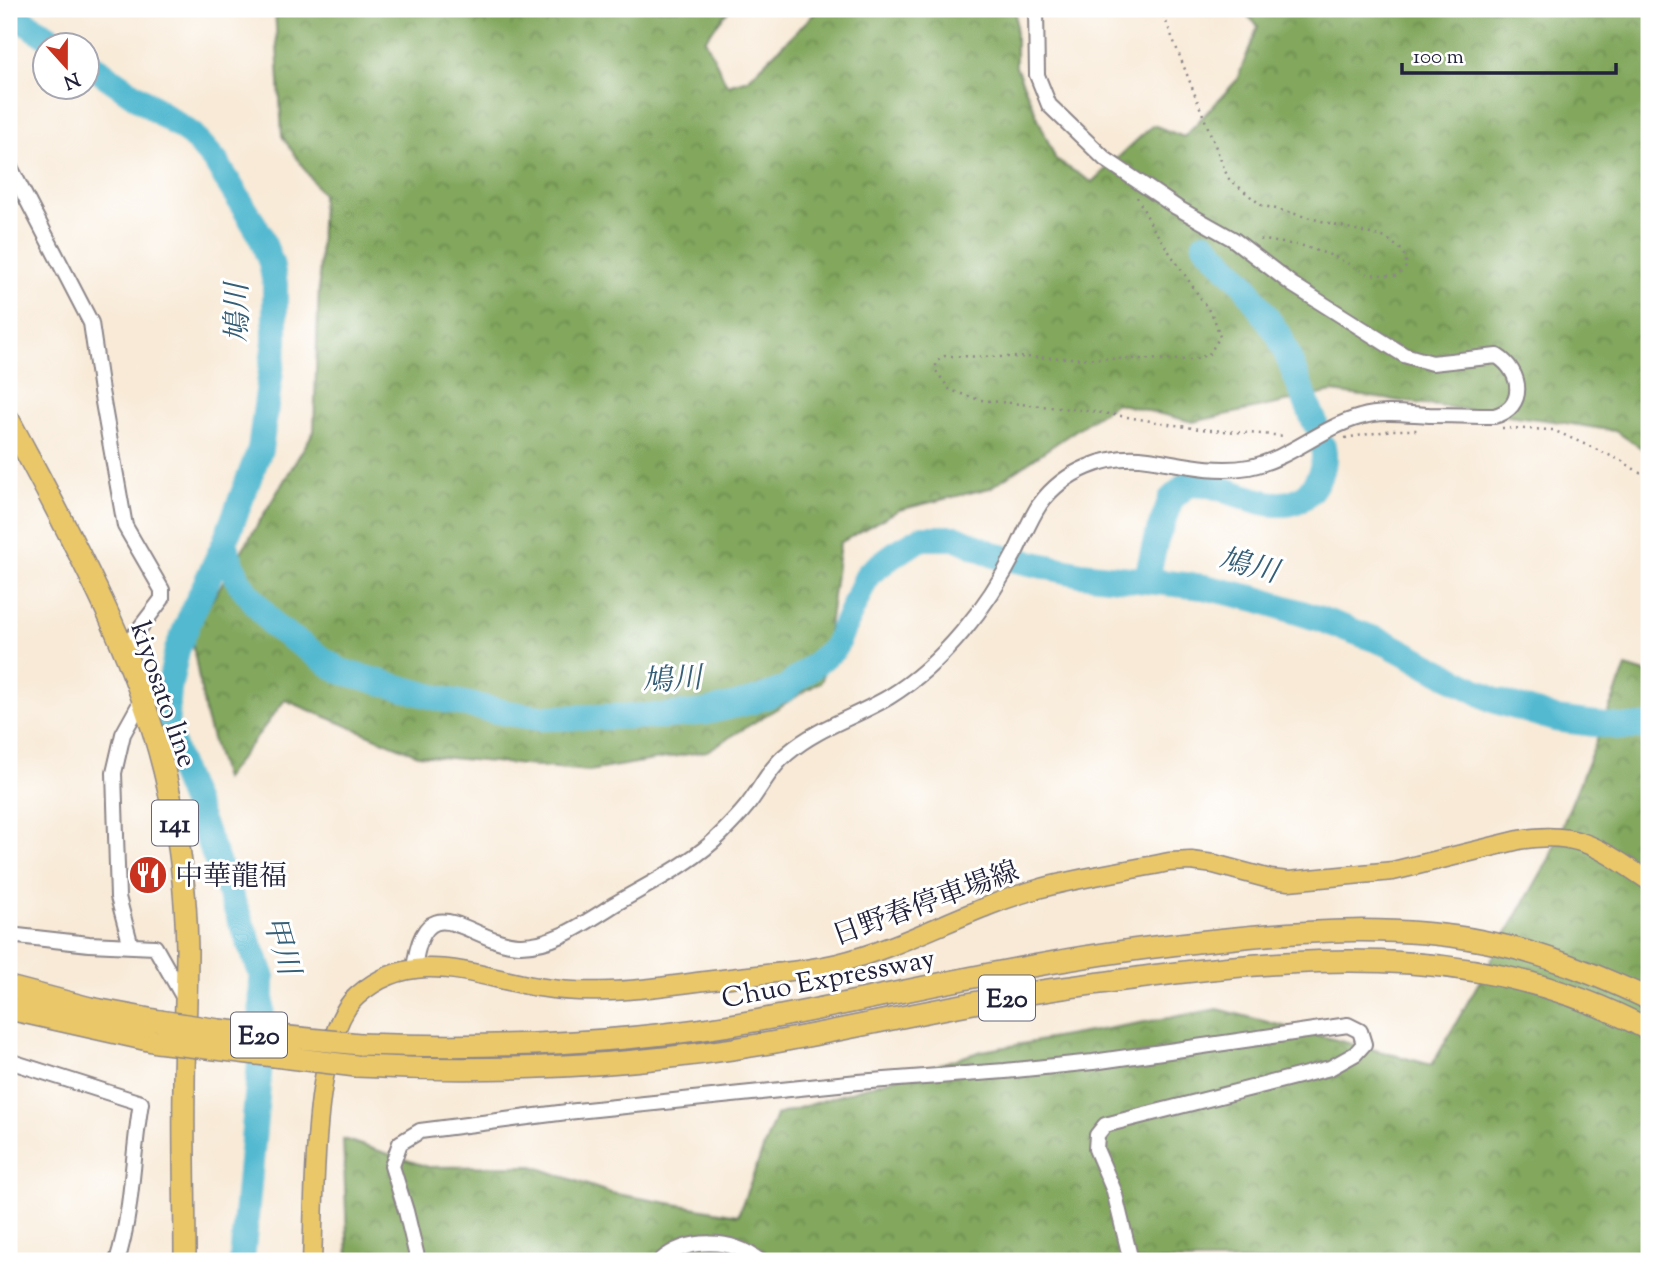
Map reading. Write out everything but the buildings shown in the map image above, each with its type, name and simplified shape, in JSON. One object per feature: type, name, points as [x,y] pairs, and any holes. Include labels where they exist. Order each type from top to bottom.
[{"type":"highway","name":"kiyosato line","points":[[9,420],[124,649],[143,698],[168,786],[181,858],[187,949],[184,1086],[185,1261]]},
{"type":"highway","name":"Chuo Expressway","points":[[9,987],[90,1008],[230,1032],[359,1044],[485,1046],[666,1034],[757,1021],[1043,964],[1182,943],[1266,934],[1329,931],[1426,933],[1483,941],[1540,955],[1594,973],[1649,999]]},
{"type":"highway","name":"Chuo Expressway","points":[[9,1009],[157,1042],[356,1066],[487,1069],[669,1058],[763,1044],[1054,989],[1223,968],[1333,960],[1435,964],[1519,979],[1568,993],[1649,1030]]},
{"type":"main road","name":"日野春停車場線","points":[[312,1261],[313,1191],[328,1058],[341,1014],[355,997],[394,972],[442,967],[539,987],[612,991],[802,969],[864,956],[1038,888],[1169,862],[1214,864],[1270,879],[1289,881],[1392,871],[1519,840],[1550,836],[1584,841],[1606,852],[1649,881]]},
{"type":"street","points":[[414,969],[417,945],[426,929],[435,923],[456,922],[495,942],[521,945],[549,941],[700,851],[718,837],[746,807],[785,755],[809,737],[889,697],[916,677],[965,630],[995,587],[1017,550],[1027,524],[1049,492],[1064,480],[1092,465],[1114,459],[1146,459],[1213,468],[1247,467],[1276,460],[1313,438],[1361,416],[1388,413],[1494,416],[1504,414],[1515,398],[1518,390],[1512,368],[1497,356],[1432,363],[1404,355],[1293,285],[1233,239],[1176,207],[1105,159],[1049,105],[1037,75],[1036,9]]},
{"type":"street","points":[[9,165],[91,323],[125,526],[162,590],[162,599],[124,649]]},
{"type":"street","points":[[131,946],[118,897],[114,773],[123,734],[143,698]]},
{"type":"street","points":[[9,935],[75,943],[155,947],[186,1001]]},
{"type":"street","points":[[418,1261],[407,1211],[392,1166],[400,1143],[420,1132],[580,1111],[858,1082],[1093,1062],[1348,1025],[1360,1031],[1364,1044],[1355,1054],[1330,1068],[1105,1125],[1097,1135],[1096,1149],[1114,1191],[1131,1261]]},
{"type":"street","points":[[9,1061],[141,1103],[125,1235],[117,1261]]},
{"type":"street","points":[[660,1261],[695,1244],[709,1243],[735,1246],[760,1261]]},
{"type":"path","points":[[1161,9],[1228,178],[1261,205],[1386,238],[1403,251],[1407,266],[1397,276],[1368,274],[1332,256],[1303,246],[1267,239],[1233,239]]},
{"type":"path","points":[[1122,170],[1153,228],[1214,318],[1220,337],[1209,354],[1193,359],[945,356],[936,362],[936,371],[950,390],[980,400],[1091,411],[1199,429],[1313,438],[1356,438],[1393,430],[1428,430]]},
{"type":"path","points":[[1492,429],[1553,430],[1622,461],[1649,479]]},
{"type":"green space","points":[[275,9],[730,9],[705,39],[727,85],[748,79],[819,9],[1016,9],[1016,67],[1056,160],[1092,182],[1153,125],[1184,137],[1237,80],[1258,26],[1241,9],[1649,9],[1649,453],[1615,431],[1332,392],[1193,422],[1116,403],[990,488],[899,510],[840,543],[822,681],[707,751],[589,771],[418,755],[285,700],[224,779],[206,718],[191,635],[314,431],[322,195],[282,136]]},
{"type":"green space","points":[[1626,667],[1649,674],[1649,1261],[348,1261],[343,1139],[428,1167],[533,1166],[611,1193],[738,1215],[776,1115],[982,1051],[1218,1009],[1432,1065],[1549,859]]},
{"type":"waterway","name":"鳩川","points":[[9,12],[40,32]]},
{"type":"waterway","name":"甲川","points":[[102,73],[192,135],[216,162],[260,234],[271,263],[275,284],[275,342],[260,449],[224,544],[177,650],[169,689],[166,726],[181,771],[262,975],[261,1052],[242,1261]]},
{"type":"waterway","points":[[1205,244],[1243,283],[1280,337],[1315,423]]},
{"type":"waterway","points":[[1146,581],[1156,540],[1171,499],[1188,484],[1218,487],[1263,502],[1292,503],[1304,496],[1315,484],[1324,462],[1323,447]]},
{"type":"waterway","name":"鳩川","points":[[224,544],[239,582],[275,627],[340,671],[441,699],[540,718],[667,716],[706,712],[753,701],[785,689],[834,649],[868,574],[922,538],[957,538],[997,556],[1081,574],[1204,587],[1257,599],[1388,644],[1493,700],[1555,719],[1620,727],[1649,727]]},
{"type":"place","name":"中華龍福","points":[[148,875]]}]
